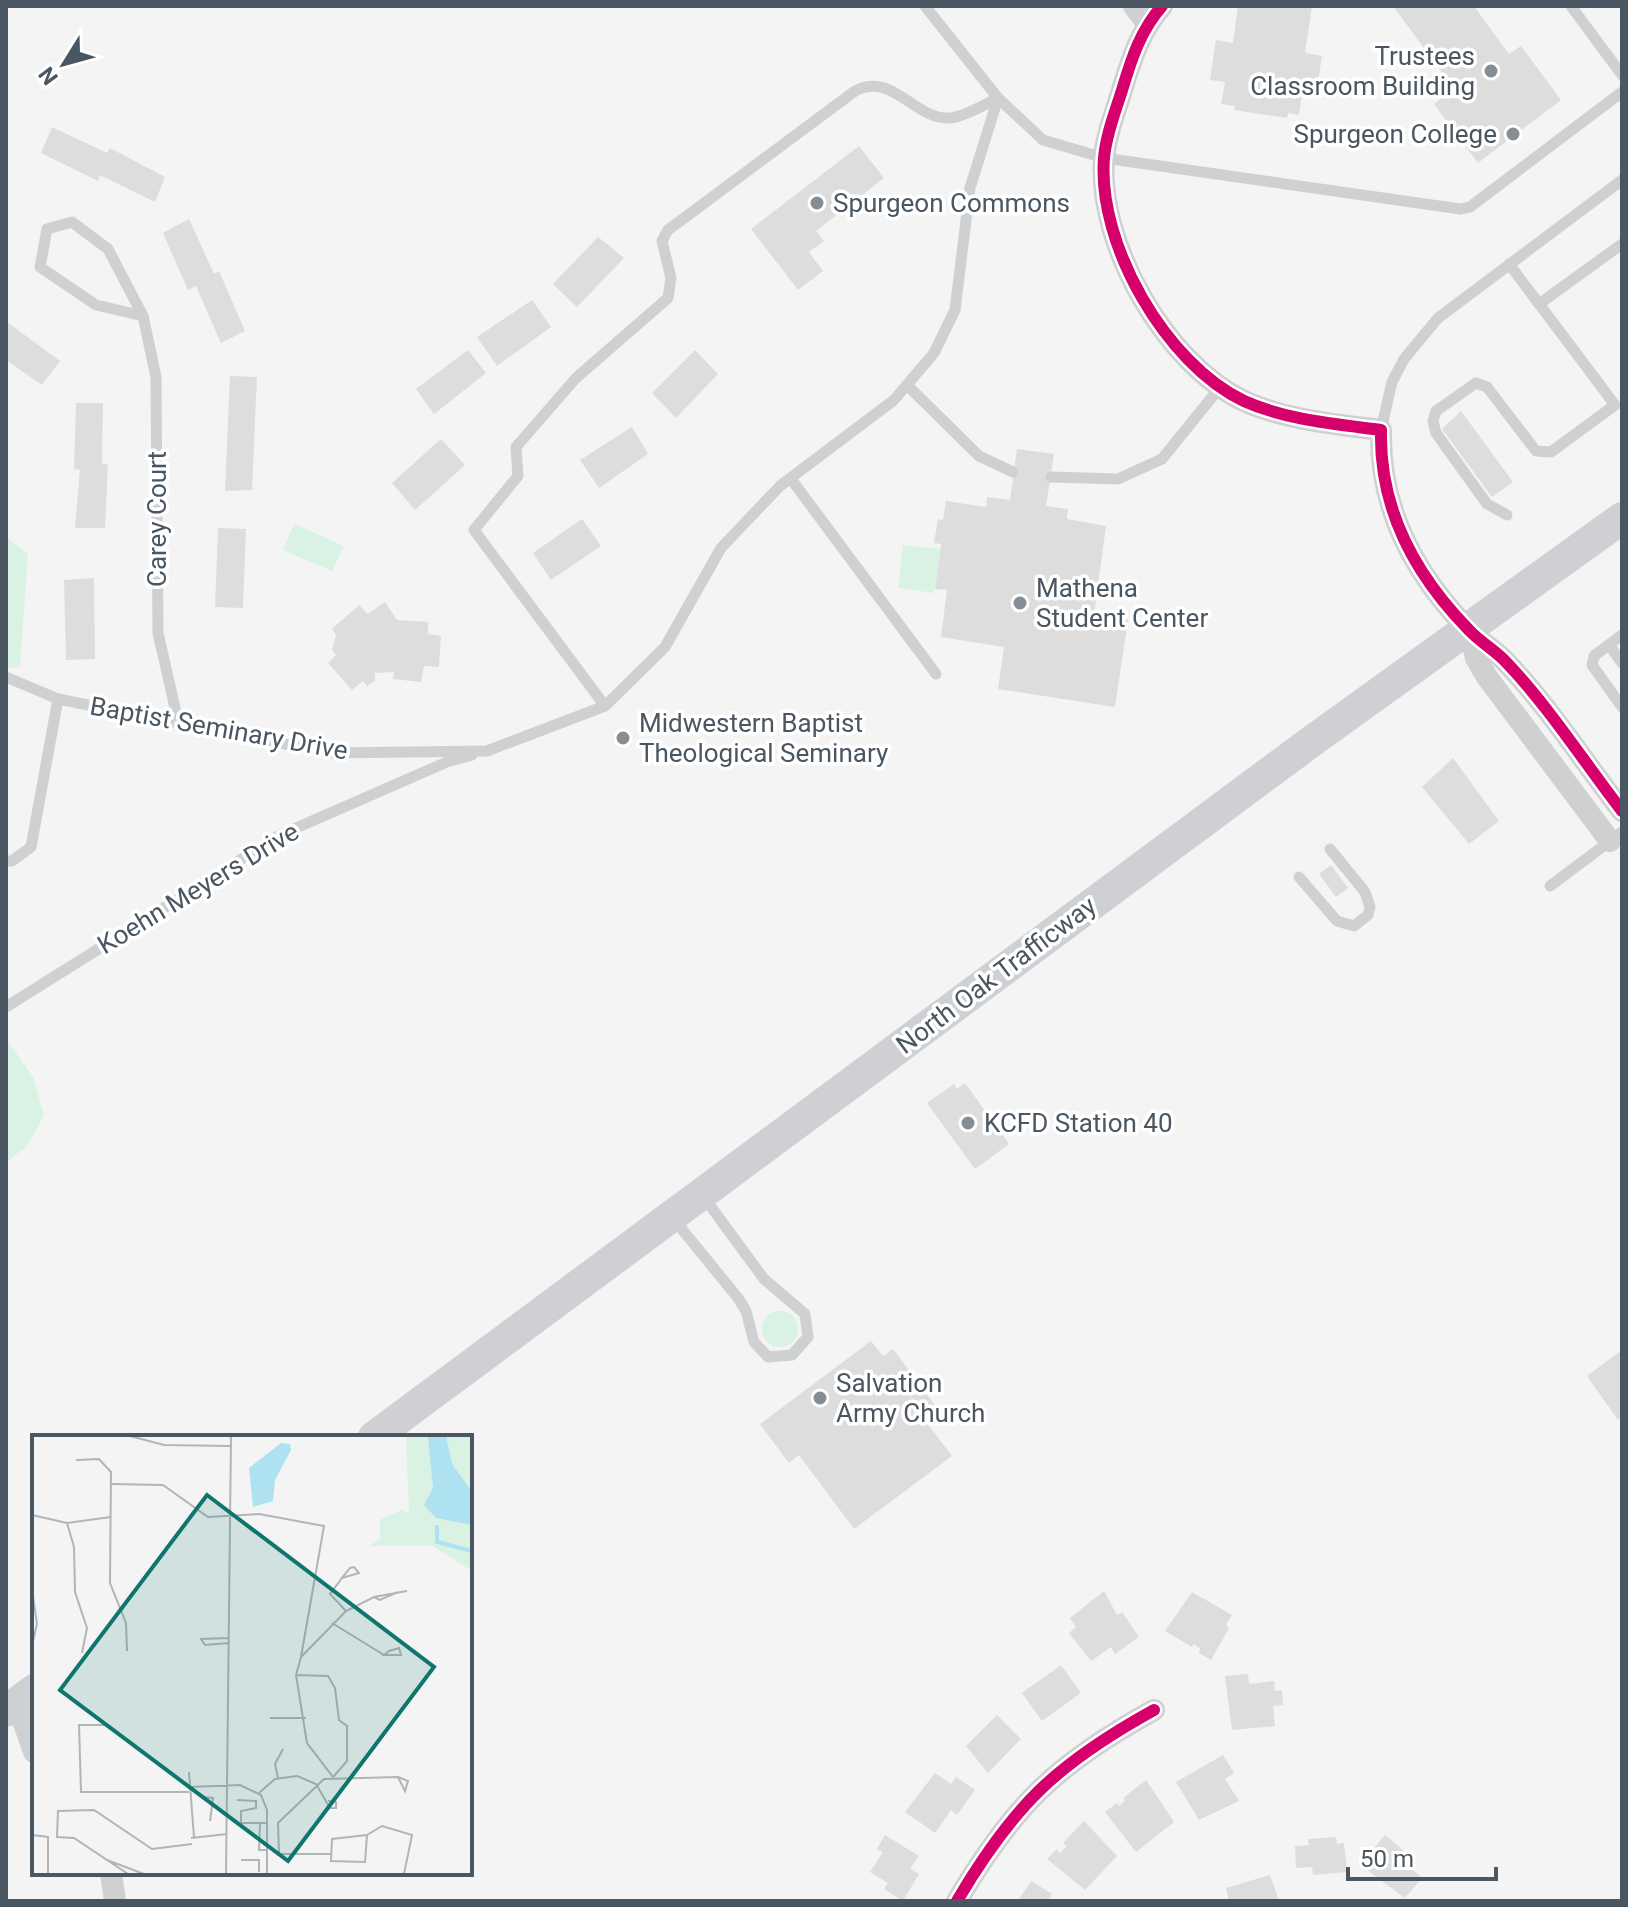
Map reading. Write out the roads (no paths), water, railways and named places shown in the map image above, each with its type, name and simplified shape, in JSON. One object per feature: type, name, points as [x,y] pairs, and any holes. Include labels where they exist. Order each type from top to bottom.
[{"type":"main road","name":"North Oak Trafficway","points":[[377,1435],[1312,741],[1622,518]]},
{"type":"street","points":[[1162,6],[1140,15],[1104,158],[1113,224],[1139,293],[1167,335],[1202,373],[1243,400],[1297,418],[1381,430],[1384,487],[1394,522],[1413,560],[1469,630],[1506,662],[1622,811]]},
{"type":"street","points":[[1469,630],[1476,658],[1487,677],[1616,837]]},
{"type":"street","points":[[19,1701],[32,1745]]},
{"type":"street","points":[[957,1901],[992,1843],[1032,1797],[1067,1764],[1154,1710]]},
{"type":"street","points":[[111,1875],[115,1901]]},
{"type":"lane","points":[[925,6],[998,98],[1043,140],[1104,158],[1465,209],[1622,92]]},
{"type":"lane","points":[[1571,6],[1622,75]]},
{"type":"lane","points":[[605,706],[474,530],[518,476],[516,447],[581,372],[668,298],[671,278],[662,241],[668,230],[855,91],[869,86],[886,88],[941,117],[962,115],[998,98]]},
{"type":"lane","name":"Baptist Seminary Drive","points":[[6,677],[58,699],[330,753],[487,751],[605,706],[665,647],[721,548],[791,479],[908,386],[934,353],[955,310],[970,188],[998,98]]},
{"type":"lane","points":[[1381,430],[1392,382],[1420,337],[1438,318],[1622,180]]},
{"type":"lane","name":"Carey Court","points":[[143,316],[96,305],[40,267],[47,229],[72,222],[108,249],[143,316],[156,377],[158,633],[178,721]]},
{"type":"lane","points":[[1539,304],[1622,244]]},
{"type":"lane","points":[[1507,515],[1487,504],[1436,433],[1433,421],[1436,411],[1476,383],[1487,387],[1536,451],[1551,452],[1615,405],[1509,264]]},
{"type":"lane","points":[[908,386],[979,456],[1013,472]]},
{"type":"lane","points":[[1051,477],[1118,479],[1162,459],[1221,386]]},
{"type":"lane","points":[[791,479],[936,674]]},
{"type":"lane","points":[[1622,635],[1594,656],[1592,665],[1622,707]]},
{"type":"lane","points":[[1609,645],[1622,663]]},
{"type":"lane","points":[[6,861],[12,861],[31,847],[58,699]]},
{"type":"lane","name":"Koehn Meyers Drive","points":[[6,1007],[280,835],[447,762],[487,751]]},
{"type":"lane","points":[[1550,886],[1616,837]]},
{"type":"lane","points":[[1299,877],[1337,921],[1354,926],[1364,920],[1370,907],[1365,892],[1330,849]]},
{"type":"lane","points":[[672,1216],[738,1298],[759,1350],[768,1357],[792,1355],[808,1337],[805,1314],[764,1279],[701,1194]]},
{"type":"place","name":"Trustees Classroom Building","points":[[1491,71]]},
{"type":"place","name":"Spurgeon College","points":[[1513,134]]},
{"type":"place","name":"Spurgeon Commons","points":[[817,203]]},
{"type":"place","name":"Mathena Student Center","points":[[1020,603]]},
{"type":"place","name":"Midwestern Baptist Theological Seminary","points":[[623,738]]},
{"type":"place","name":"KCFD Station 40","points":[[968,1123]]},
{"type":"place","name":"Salvation Army Church","points":[[820,1398]]}]
